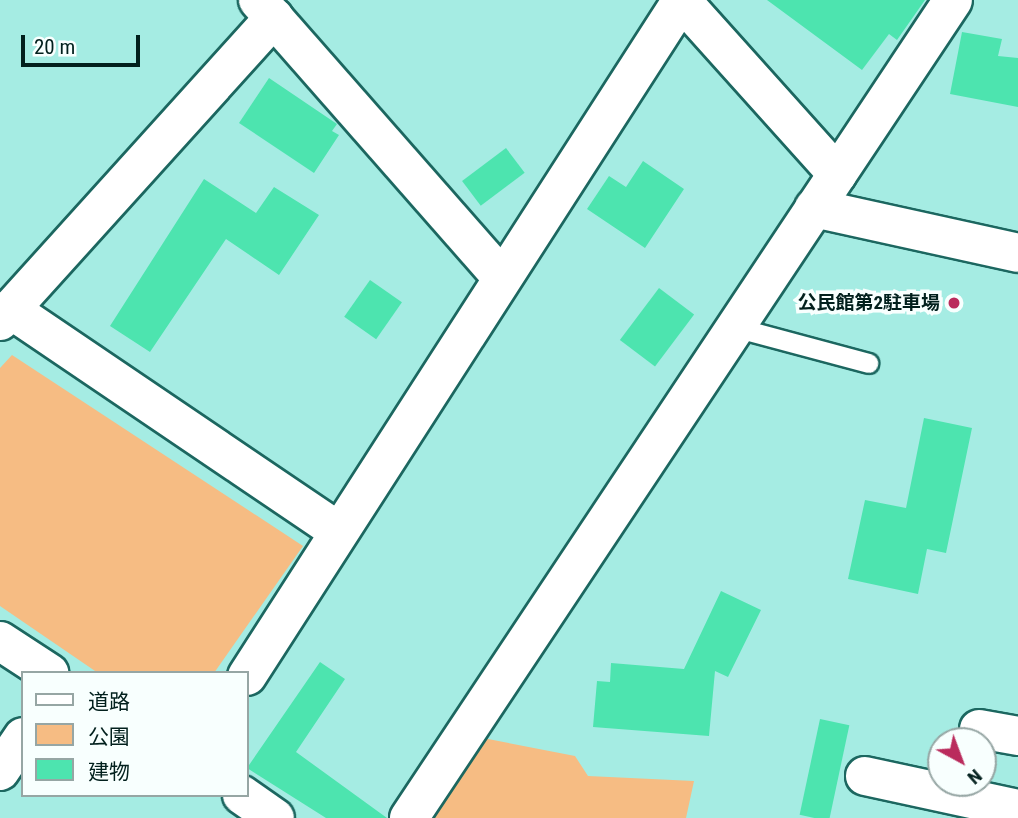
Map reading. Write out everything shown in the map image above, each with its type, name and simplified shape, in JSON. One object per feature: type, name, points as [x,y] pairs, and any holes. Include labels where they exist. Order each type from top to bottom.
[{"type":"street","points":[[248,674],[682,0],[837,174]]},
{"type":"street","points":[[409,818],[953,0]]},
{"type":"street","points":[[339,532],[5,315],[266,9],[502,278]]},
{"type":"street","points":[[814,208],[1018,253]]},
{"type":"street","points":[[0,641],[46,671]]},
{"type":"street","points":[[997,732],[1018,736]]},
{"type":"street","points":[[0,771],[21,740]]},
{"type":"street","points":[[865,776],[1018,809]]},
{"type":"street","points":[[245,797],[275,818]]},
{"type":"lane","points":[[734,327],[868,363]]},
{"type":"green space","points":[[12,355],[303,546],[215,671],[95,671],[0,606],[0,368]]},
{"type":"green space","points":[[483,738],[575,756],[588,776],[694,781],[686,818],[427,818]]},
{"type":"building","points":[[767,0],[925,0],[897,40],[889,34],[862,70]]},
{"type":"building","points":[[962,32],[1002,39],[998,56],[1018,58],[1018,107],[950,94]]},
{"type":"building","points":[[269,78],[337,124],[332,131],[339,135],[314,173],[239,123]]},
{"type":"building","points":[[506,148],[525,173],[481,206],[462,181]]},
{"type":"building","points":[[643,161],[684,189],[645,248],[587,209],[609,176],[626,187]]},
{"type":"building","points":[[204,179],[256,213],[274,187],[319,215],[279,275],[226,239],[150,352],[110,326]]},
{"type":"building","points":[[370,280],[402,302],[376,339],[344,317]]},
{"type":"building","points":[[659,288],[694,314],[655,366],[620,340]]},
{"type":"building","points":[[924,418],[972,428],[946,553],[927,549],[918,594],[848,579],[865,500],[906,508]]},
{"type":"building","points":[[721,591],[761,610],[728,677],[715,671],[709,736],[593,727],[597,681],[610,682],[611,663],[684,669]]},
{"type":"building","points":[[320,662],[345,679],[296,752],[387,818],[326,818],[248,767]]},
{"type":"building","points":[[820,719],[849,725],[830,818],[800,815]]},
{"type":"place","name":"公民館第2駐車場","points":[[954,303]]}]
